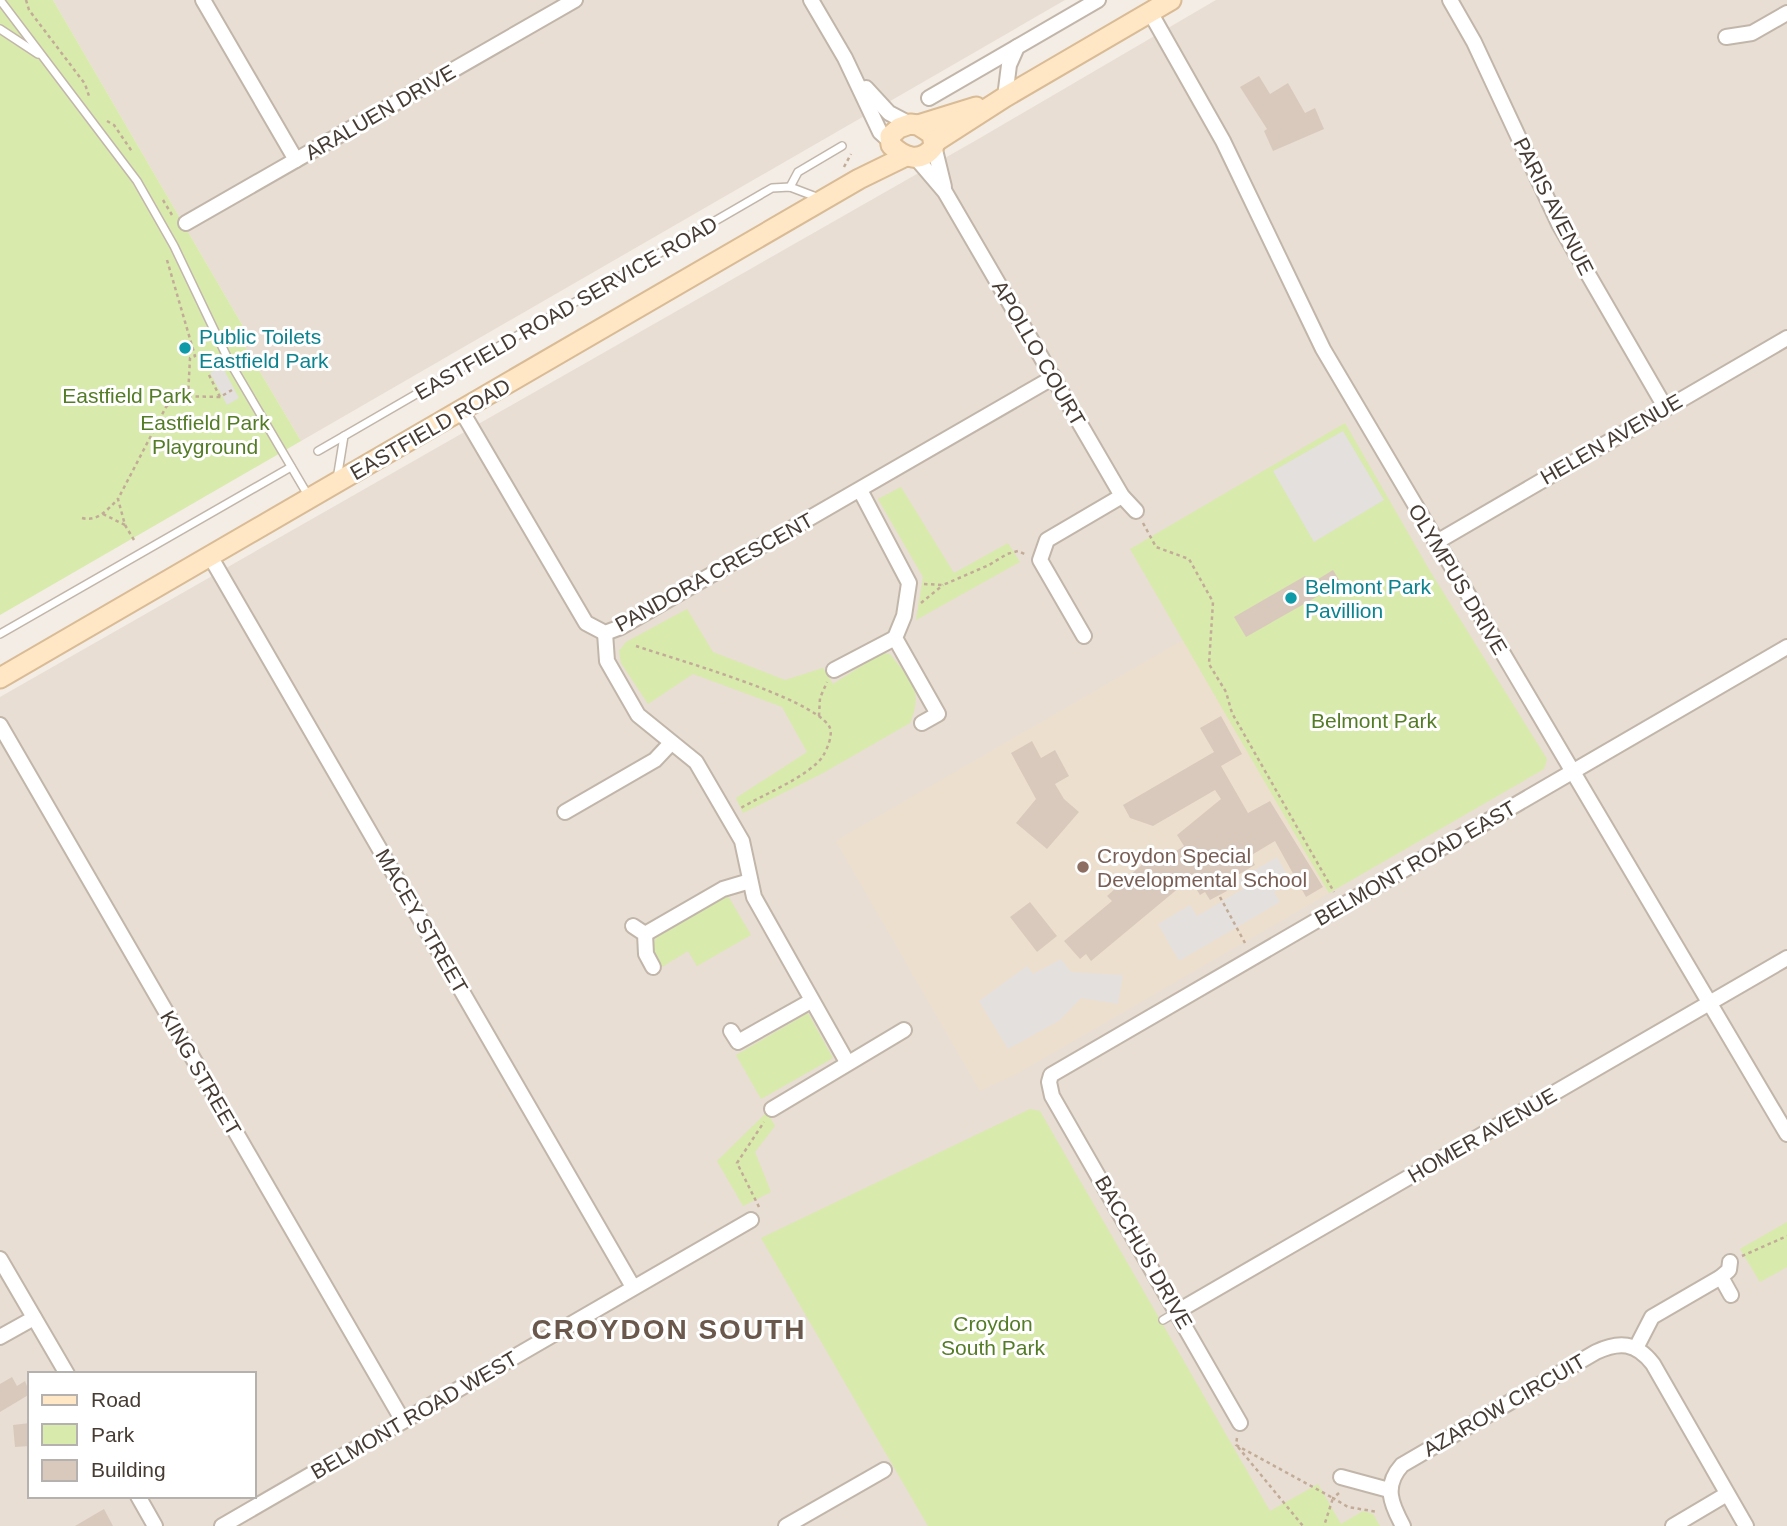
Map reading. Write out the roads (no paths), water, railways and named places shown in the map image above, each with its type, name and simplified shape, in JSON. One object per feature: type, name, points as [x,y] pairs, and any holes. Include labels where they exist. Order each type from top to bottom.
[{"type":"main road","points":[[1003,98],[894,131],[890,141],[911,157],[929,152],[934,144],[1003,98],[1171,0]]},
{"type":"main road","points":[[914,124],[932,134],[934,144]]},
{"type":"main road","name":"EASTFIELD ROAD","points":[[859,180],[890,141]]},
{"type":"main road","name":"EASTFIELD ROAD","points":[[0,678],[859,180],[911,157]]},
{"type":"street","points":[[203,0],[296,160]]},
{"type":"street","name":"ARALUEN DRIVE","points":[[186,223],[575,0]]},
{"type":"street","points":[[811,0],[845,58],[880,132],[890,141]]},
{"type":"street","points":[[929,98],[1098,0]]},
{"type":"street","name":"PARIS AVENUE","points":[[1450,0],[1474,42],[1559,224],[1664,407]]},
{"type":"street","name":"OLYMPUS DRIVE","points":[[1150,12],[1223,141],[1323,349],[1435,543],[1574,770],[1787,1134]]},
{"type":"street","points":[[1726,37],[1752,33],[1787,13]]},
{"type":"street","points":[[1003,98],[1009,65],[1017,47]]},
{"type":"street","points":[[845,58],[876,101],[889,113],[914,124]]},
{"type":"street","name":"APOLLO COURT","points":[[934,144],[945,192]]},
{"type":"street","name":"APOLLO COURT","points":[[911,157],[945,192],[1122,496],[1136,511]]},
{"type":"street","name":"HELEN AVENUE","points":[[1435,543],[1664,407],[1787,338]]},
{"type":"street","name":"PANDORA CRESCENT","points":[[461,410],[586,624],[605,633],[1054,377]]},
{"type":"street","points":[[832,669],[895,638],[904,617],[909,583],[860,490]]},
{"type":"street","points":[[1083,636],[1040,560],[1047,540],[1122,496]]},
{"type":"street","name":"MACEY STREET","points":[[210,556],[634,1287]]},
{"type":"street","points":[[605,633],[607,661],[638,715],[696,762],[728,816],[742,841],[754,897],[847,1062]]},
{"type":"street","points":[[895,638],[938,714],[922,723]]},
{"type":"street","name":"BELMONT ROAD EAST","points":[[1049,1082],[1051,1074],[1787,648]]},
{"type":"street","name":"KING STREET","points":[[0,725],[403,1421]]},
{"type":"street","points":[[565,812],[655,761],[671,743]]},
{"type":"street","points":[[653,967],[639,930],[723,889],[750,881]]},
{"type":"street","name":"HOMER AVENUE","points":[[1178,1311],[1787,958]]},
{"type":"street","points":[[731,1031],[738,1042],[811,1001]]},
{"type":"street","points":[[772,1109],[904,1030]]},
{"type":"street","name":"BACCHUS DRIVE","points":[[1049,1082],[1052,1096],[1240,1423]]},
{"type":"street","name":"BELMONT ROAD WEST","points":[[222,1526],[757,1217]]},
{"type":"street","points":[[0,1259],[65,1372]]},
{"type":"street","points":[[1730,1262],[1721,1277],[1652,1317],[1636,1348],[1653,1364],[1746,1526]]},
{"type":"street","points":[[1721,1277],[1731,1295]]},
{"type":"street","points":[[0,1337],[34,1318]]},
{"type":"street","name":"AZAROW CIRCUIT","points":[[1389,1490],[1397,1471],[1410,1459],[1596,1352],[1619,1344],[1636,1348]]},
{"type":"street","points":[[786,1526],[884,1470]]},
{"type":"street","points":[[1341,1477],[1389,1490],[1392,1505],[1403,1526]]},
{"type":"street","points":[[1673,1526],[1727,1494]]},
{"type":"street","points":[[139,1498],[155,1526]]},
{"type":"lane","points":[[0,0],[137,181],[173,245],[243,384],[309,498]]},
{"type":"lane","points":[[0,29],[45,58]]},
{"type":"lane","name":"EASTFIELD ROAD SERVICE ROAD","points":[[318,451],[772,188],[790,187],[798,172],[842,146]]},
{"type":"lane","points":[[790,187],[825,201]]},
{"type":"lane","points":[[336,483],[344,436]]},
{"type":"lane","points":[[0,634],[290,467]]},
{"type":"lane","points":[[1163,1320],[1178,1311]]},
{"type":"place","name":"Public Toilets Eastfield Park","points":[[185,348]]},
{"type":"place","name":"Belmont Park Pavillion","points":[[1291,598]]},
{"type":"place","name":"Croydon Special Developmental School","points":[[1083,867]]},
{"type":"district","name":"CROYDON SOUTH","points":[[669,1329]]},
{"type":"park label","name":"Eastfield Park","points":[[127,395]]},
{"type":"park label","name":"Eastfield Park Playground","points":[[205,434]]},
{"type":"park label","name":"Belmont Park","points":[[1374,720]]},
{"type":"park label","name":"Croydon South Park","points":[[993,1335]]}]
